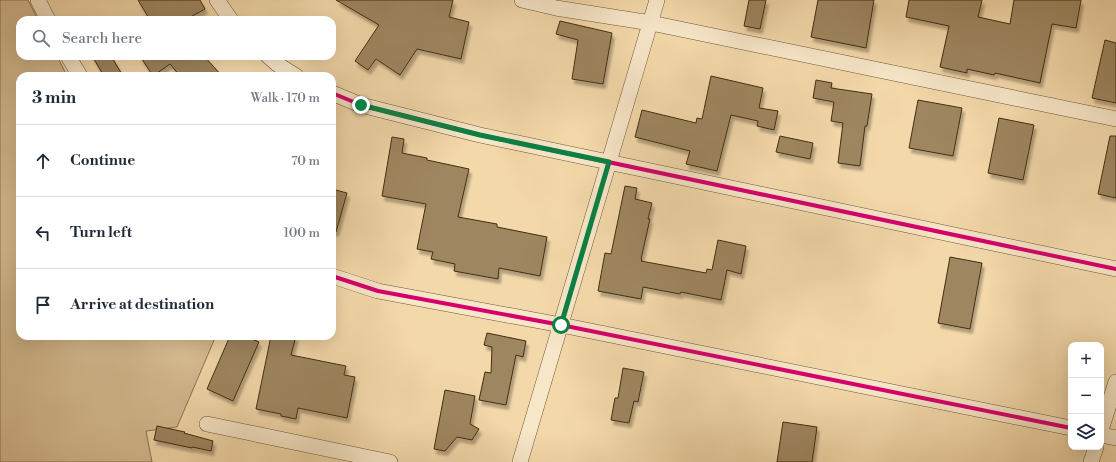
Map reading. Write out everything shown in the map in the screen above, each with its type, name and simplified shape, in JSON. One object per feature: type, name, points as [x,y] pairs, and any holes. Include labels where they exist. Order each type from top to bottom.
[{"type":"street","points":[[38,0],[46,16]]},
{"type":"street","points":[[217,0],[228,16]]},
{"type":"street","points":[[522,0],[556,8],[651,22],[1116,119]]},
{"type":"street","points":[[520,462],[658,0]]},
{"type":"street","points":[[70,60],[78,72]]},
{"type":"street","points":[[272,60],[290,72]]},
{"type":"street","points":[[336,95],[361,105],[480,135],[1116,269]]},
{"type":"street","points":[[336,277],[378,291],[561,325],[1068,427]]},
{"type":"street","points":[[1104,420],[1116,382]]},
{"type":"street","points":[[207,424],[390,462]]},
{"type":"street","points":[[1104,435],[1116,438]]},
{"type":"street","points":[[1091,462],[1095,450]]},
{"type":"shaded area","points":[[0,0],[28,0],[36,16],[16,16],[16,60],[59,60],[65,72],[16,72],[16,340],[214,340],[177,427],[146,431],[152,462],[0,462]]},
{"type":"building","points":[[138,0],[200,0],[205,9],[192,16],[148,16]]},
{"type":"building","points":[[336,0],[453,0],[449,17],[469,22],[461,59],[417,49],[400,75],[376,59],[368,70],[355,61],[379,25]]},
{"type":"building","points":[[749,0],[766,0],[760,29],[744,26]]},
{"type":"building","points":[[818,0],[874,0],[866,48],[811,37]]},
{"type":"building","points":[[909,0],[982,0],[978,17],[1010,24],[1014,0],[1081,0],[1076,28],[1052,24],[1040,83],[995,73],[994,75],[967,69],[967,73],[940,67],[949,26],[906,17]]},
{"type":"building","points":[[560,21],[612,33],[603,84],[572,79],[578,40],[556,34]]},
{"type":"building","points":[[1105,40],[1116,43],[1116,103],[1092,98]]},
{"type":"building","points":[[94,60],[113,60],[121,72],[102,72]]},
{"type":"building","points":[[143,60],[208,60],[218,72],[177,72],[170,64],[159,72],[150,72]]},
{"type":"building","points":[[711,76],[763,88],[759,108],[778,111],[774,130],[757,126],[758,121],[731,115],[717,171],[686,164],[690,151],[635,137],[642,110],[696,123],[697,118],[702,119]]},
{"type":"building","points":[[816,80],[832,83],[831,88],[872,94],[867,126],[865,126],[860,166],[838,163],[843,123],[831,121],[834,102],[813,98]]},
{"type":"building","points":[[918,100],[962,108],[953,156],[909,148]]},
{"type":"building","points":[[999,118],[1034,125],[1023,180],[988,173]]},
{"type":"building","points":[[780,136],[813,143],[810,159],[776,152]]},
{"type":"building","points":[[1110,136],[1116,136],[1116,198],[1098,194]]},
{"type":"building","points":[[392,137],[404,139],[402,153],[469,169],[458,217],[497,224],[497,227],[547,237],[540,276],[499,268],[498,279],[454,271],[455,264],[431,259],[433,252],[417,249],[426,204],[382,196]]},
{"type":"building","points":[[625,186],[637,188],[635,199],[652,203],[641,261],[706,273],[707,269],[712,270],[718,240],[746,246],[741,274],[727,270],[721,300],[681,292],[680,294],[643,287],[641,299],[598,291],[605,253],[611,254]]},
{"type":"building","points":[[336,190],[347,193],[336,232]]},
{"type":"building","points":[[950,257],[982,263],[970,329],[938,323]]},
{"type":"building","points":[[487,333],[526,341],[523,357],[516,355],[506,405],[479,400],[485,372],[491,373],[492,347],[484,345]]},
{"type":"building","points":[[228,340],[254,340],[259,342],[233,401],[207,389]]},
{"type":"building","points":[[270,340],[295,340],[291,355],[346,366],[344,375],[355,377],[347,418],[298,408],[296,419],[281,416],[281,414],[256,409]]},
{"type":"building","points":[[623,368],[644,372],[638,402],[634,401],[629,423],[611,420],[615,398],[618,398]]},
{"type":"building","points":[[445,390],[475,396],[470,424],[479,429],[472,440],[457,437],[445,451],[434,449]]},
{"type":"building","points":[[783,422],[817,427],[812,462],[777,462]]},
{"type":"building","points":[[157,426],[185,432],[184,433],[213,441],[211,451],[154,440]]},
{"type":"cycle path","points":[[336,95],[361,105],[480,135],[1116,269]]},
{"type":"cycle path","points":[[336,277],[378,291],[561,325],[1068,427]]},
{"type":"route","points":[[361,105],[480,135],[609,162],[561,325]]}]
